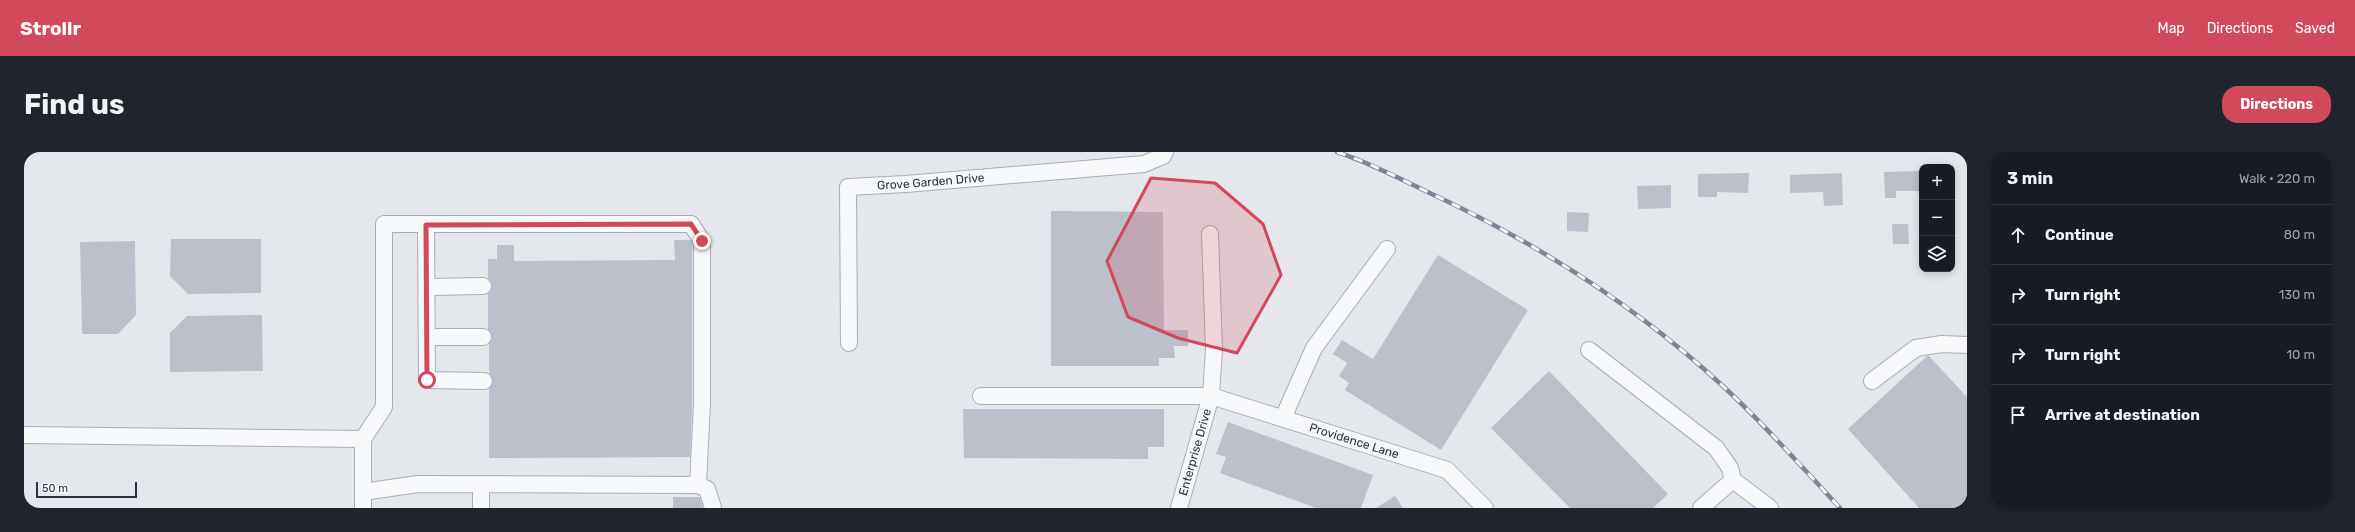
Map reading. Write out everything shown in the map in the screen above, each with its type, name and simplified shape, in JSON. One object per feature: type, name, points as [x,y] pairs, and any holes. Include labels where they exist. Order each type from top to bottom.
[{"type":"street","name":"Grove Garden Drive","points":[[849,343],[848,187],[914,184],[1144,164],[1163,156],[1165,152]]},
{"type":"street","points":[[363,508],[363,439],[384,407],[384,224],[691,224],[702,241],[702,403],[698,485]]},
{"type":"street","points":[[426,225],[428,287],[427,380],[484,381]]},
{"type":"street","name":"Enterprise Drive","points":[[1179,508],[1211,396],[1214,349],[1210,234]]},
{"type":"street","points":[[1282,418],[1314,348],[1387,249]]},
{"type":"street","points":[[428,287],[483,286]]},
{"type":"street","points":[[427,337],[483,337]]},
{"type":"street","points":[[1872,381],[1916,348],[1942,344],[1967,345]]},
{"type":"street","points":[[1589,350],[1716,448],[1730,468],[1733,480],[1770,508]]},
{"type":"street","name":"Providence Lane","points":[[981,396],[1211,396],[1447,470],[1484,508]]},
{"type":"street","points":[[24,435],[363,439]]},
{"type":"street","points":[[1701,508],[1733,480]]},
{"type":"street","points":[[363,492],[418,484],[698,485],[707,489],[713,508]]},
{"type":"street","points":[[481,484],[481,508]]},
{"type":"highlighted area","points":[[1151,178],[1215,183],[1263,224],[1281,275],[1237,353],[1178,338],[1128,317],[1107,261]]},
{"type":"building","points":[[1919,171],[1919,191],[1896,191],[1896,198],[1885,198],[1884,172]]},
{"type":"building","points":[[1749,173],[1748,193],[1717,192],[1717,197],[1698,197],[1698,174]]},
{"type":"building","points":[[1842,173],[1843,205],[1824,206],[1823,192],[1790,193],[1790,175]]},
{"type":"building","points":[[1671,185],[1671,208],[1638,209],[1637,186]]},
{"type":"building","points":[[1051,211],[1163,212],[1164,330],[1188,330],[1188,346],[1174,346],[1175,358],[1159,358],[1159,366],[1051,366]]},
{"type":"building","points":[[1567,212],[1589,213],[1588,232],[1567,231]]},
{"type":"building","points":[[1892,224],[1908,224],[1909,244],[1893,244]]},
{"type":"building","points":[[171,239],[261,239],[261,293],[188,294],[170,276]]},
{"type":"building","points":[[674,240],[690,240],[692,244],[692,409],[690,457],[489,458],[489,389],[493,381],[489,373],[489,344],[492,337],[488,329],[488,294],[492,286],[488,278],[488,259],[497,259],[497,245],[514,245],[514,261],[675,260]]},
{"type":"building","points":[[135,241],[136,315],[118,334],[82,334],[80,242]]},
{"type":"building","points":[[1438,255],[1528,310],[1441,450],[1345,390],[1349,383],[1339,376],[1347,363],[1333,354],[1342,340],[1373,359]]},
{"type":"building","points":[[262,315],[263,371],[170,372],[170,333],[187,316]]},
{"type":"building","points":[[1927,356],[1929,356],[1967,397],[1967,508],[1919,508],[1848,429]]},
{"type":"building","points":[[1549,371],[1668,494],[1653,508],[1570,508],[1491,428]]},
{"type":"building","points":[[963,409],[1164,409],[1164,447],[1148,447],[1148,459],[964,458]]},
{"type":"building","points":[[1228,422],[1373,475],[1361,508],[1316,508],[1220,473],[1226,457],[1216,454]]},
{"type":"building","points":[[1395,496],[1403,508],[1376,508]]},
{"type":"building","points":[[673,497],[700,497],[703,508],[673,508]]},
{"type":"railway","points":[[1337,152],[1362,161],[1473,214],[1550,257],[1623,305],[1692,359],[1740,402],[1840,508]]},
{"type":"route","points":[[427,380],[428,287],[426,225],[691,224],[702,241]]}]
